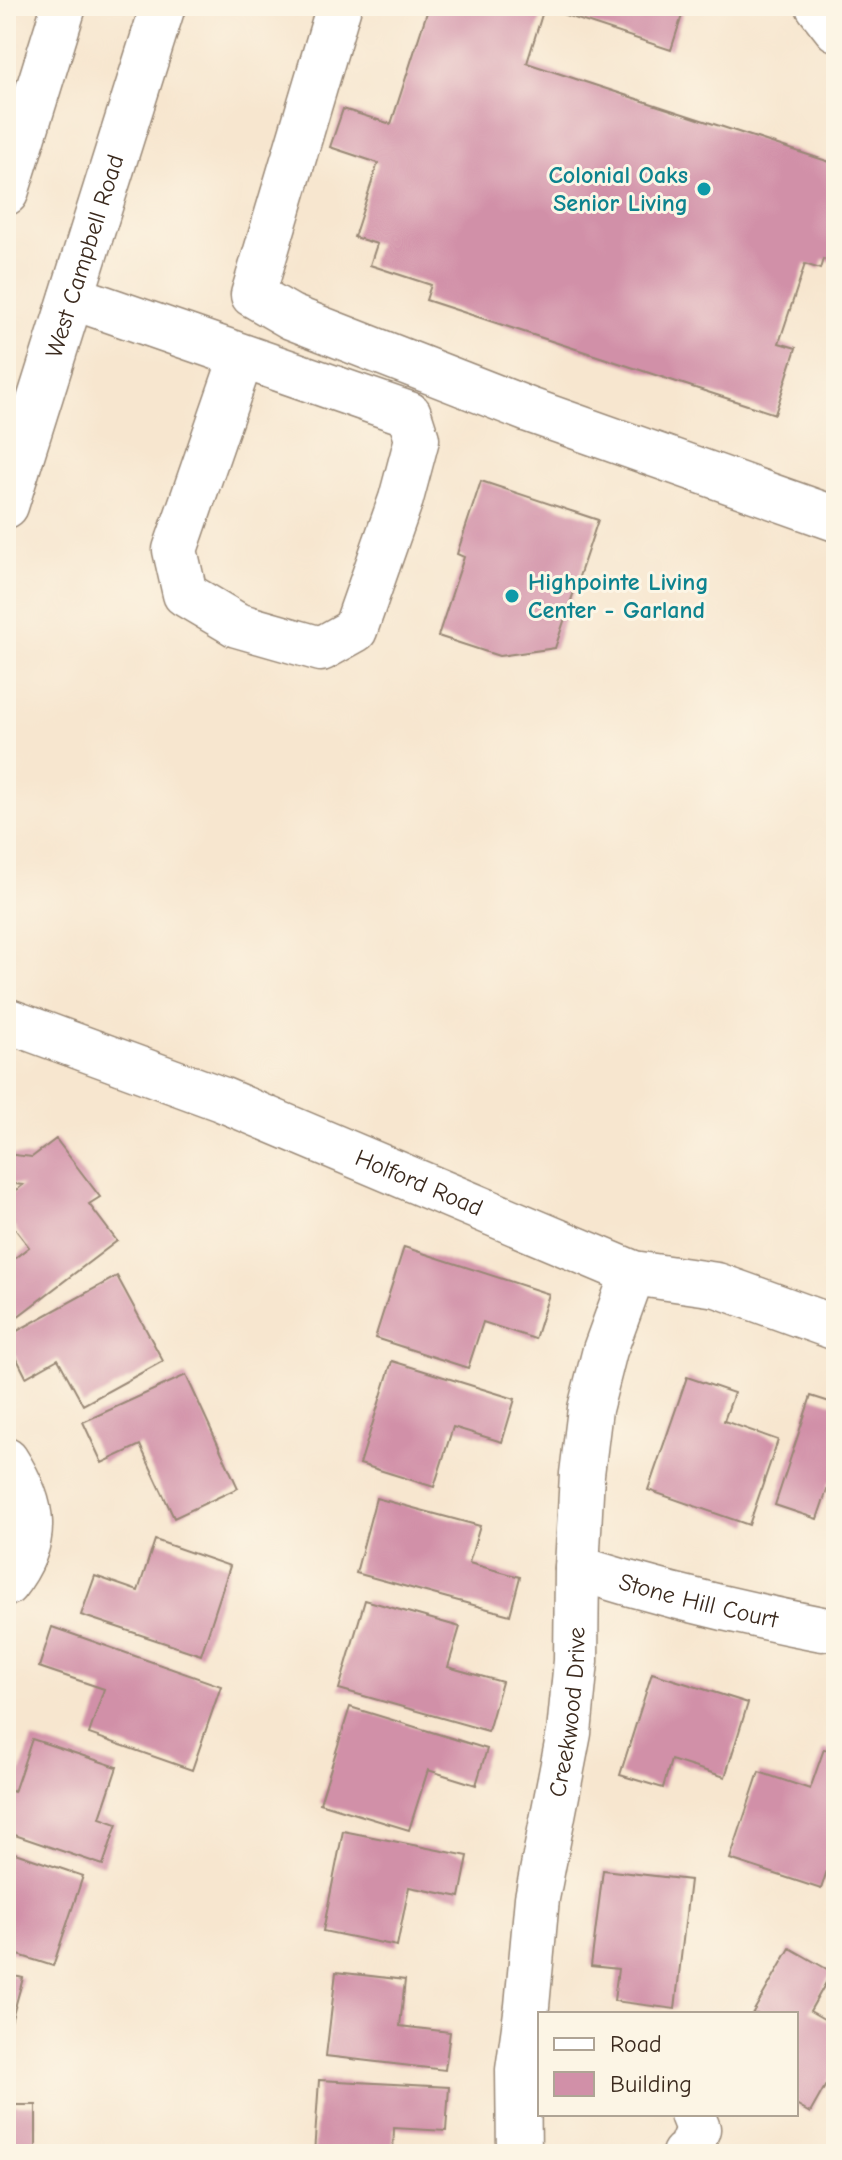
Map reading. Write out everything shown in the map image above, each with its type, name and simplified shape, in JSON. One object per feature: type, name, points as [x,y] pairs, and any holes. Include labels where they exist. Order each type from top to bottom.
[{"type":"street","points":[[6,193],[64,6]]},
{"type":"street","name":"West Campbell Road","points":[[6,506],[163,6]]},
{"type":"street","points":[[818,6],[836,29]]},
{"type":"street","points":[[332,8],[253,295],[291,317],[529,410],[836,519]]},
{"type":"street","points":[[72,297],[242,356],[409,414],[417,439],[401,499],[355,630],[321,649],[237,625],[185,594],[175,550],[242,356]]},
{"type":"street","name":"Holford Road","points":[[6,1020],[221,1099],[633,1273],[717,1285],[836,1328]]},
{"type":"street","name":"Creekwood Drive","points":[[519,2154],[529,2071],[527,2006],[537,1898],[569,1733],[576,1661],[582,1474],[590,1409],[605,1350],[633,1273]]},
{"type":"street","points":[[6,1460],[24,1494],[32,1529],[20,1566],[6,1584]]},
{"type":"street","name":"Stone Hill Court","points":[[577,1568],[621,1582],[822,1629]]},
{"type":"street","points":[[684,2154],[689,2151],[698,2129],[693,2116]]},
{"type":"building","name":"Colonial Oaks Senior Living","points":[[429,6],[685,6],[671,50],[544,8],[527,63],[836,164],[836,263],[823,259],[820,269],[805,264],[779,343],[796,348],[775,414],[426,300],[431,285],[370,265],[377,244],[354,237],[378,163],[330,147],[343,109],[391,124]]},
{"type":"building","name":"Highpointe Living Center - Garland","points":[[481,481],[598,520],[555,648],[499,656],[438,636],[464,557],[457,554]]},
{"type":"building","points":[[56,1139],[100,1197],[89,1204],[117,1241],[13,1320],[6,1310],[6,1265],[29,1247],[6,1217],[6,1198],[23,1185],[6,1183],[6,1154],[32,1157]]},
{"type":"building","points":[[404,1247],[549,1294],[535,1339],[483,1322],[468,1368],[375,1338]]},
{"type":"building","points":[[117,1276],[163,1361],[83,1405],[58,1359],[26,1377],[6,1337]]},
{"type":"building","points":[[392,1361],[515,1399],[502,1442],[453,1427],[434,1487],[360,1464]]},
{"type":"building","points":[[186,1375],[238,1488],[174,1518],[140,1445],[102,1463],[83,1422]]},
{"type":"building","points":[[687,1377],[734,1393],[724,1421],[778,1440],[749,1525],[648,1490]]},
{"type":"building","points":[[811,1396],[836,1404],[836,1483],[830,1481],[817,1519],[775,1505]]},
{"type":"building","points":[[376,1498],[480,1526],[469,1563],[520,1577],[510,1615],[356,1573]]},
{"type":"building","points":[[155,1540],[230,1566],[201,1655],[81,1615],[95,1576],[138,1591]]},
{"type":"building","points":[[365,1600],[460,1627],[448,1667],[502,1682],[488,1731],[339,1689]]},
{"type":"building","points":[[52,1627],[221,1686],[192,1770],[89,1734],[104,1689],[39,1667]]},
{"type":"building","points":[[652,1673],[748,1703],[725,1777],[671,1760],[663,1788],[620,1775]]},
{"type":"building","points":[[350,1707],[487,1749],[476,1785],[428,1770],[409,1830],[320,1803]]},
{"type":"building","points":[[32,1739],[117,1767],[100,1818],[117,1824],[103,1865],[6,1832],[6,1789],[14,1792]]},
{"type":"building","points":[[824,1749],[836,1753],[836,1843],[821,1889],[730,1859],[759,1772],[810,1789]]},
{"type":"building","points":[[343,1831],[468,1856],[460,1897],[409,1887],[397,1946],[323,1931]]},
{"type":"building","points":[[6,1850],[83,1876],[53,1966],[6,1951]]},
{"type":"building","points":[[603,1870],[690,1880],[675,2009],[614,2001],[618,1969],[591,1966]]},
{"type":"building","points":[[790,1948],[832,1972],[810,2011],[836,2026],[836,2067],[810,2113],[798,2106],[798,2012],[753,2012]]},
{"type":"building","points":[[336,1972],[405,1980],[400,2026],[450,2032],[445,2070],[326,2056]]},
{"type":"building","points":[[6,1974],[23,1978],[7,2037],[6,2037]]},
{"type":"building","points":[[319,2080],[449,2087],[446,2131],[394,2128],[393,2154],[314,2154]]},
{"type":"building","points":[[6,2105],[36,2105],[36,2154],[6,2154]]},
{"type":"place","name":"Colonial Oaks Senior Living","points":[[704,189]]},
{"type":"place","name":"Highpointe Living Center - Garland","points":[[512,596]]}]
